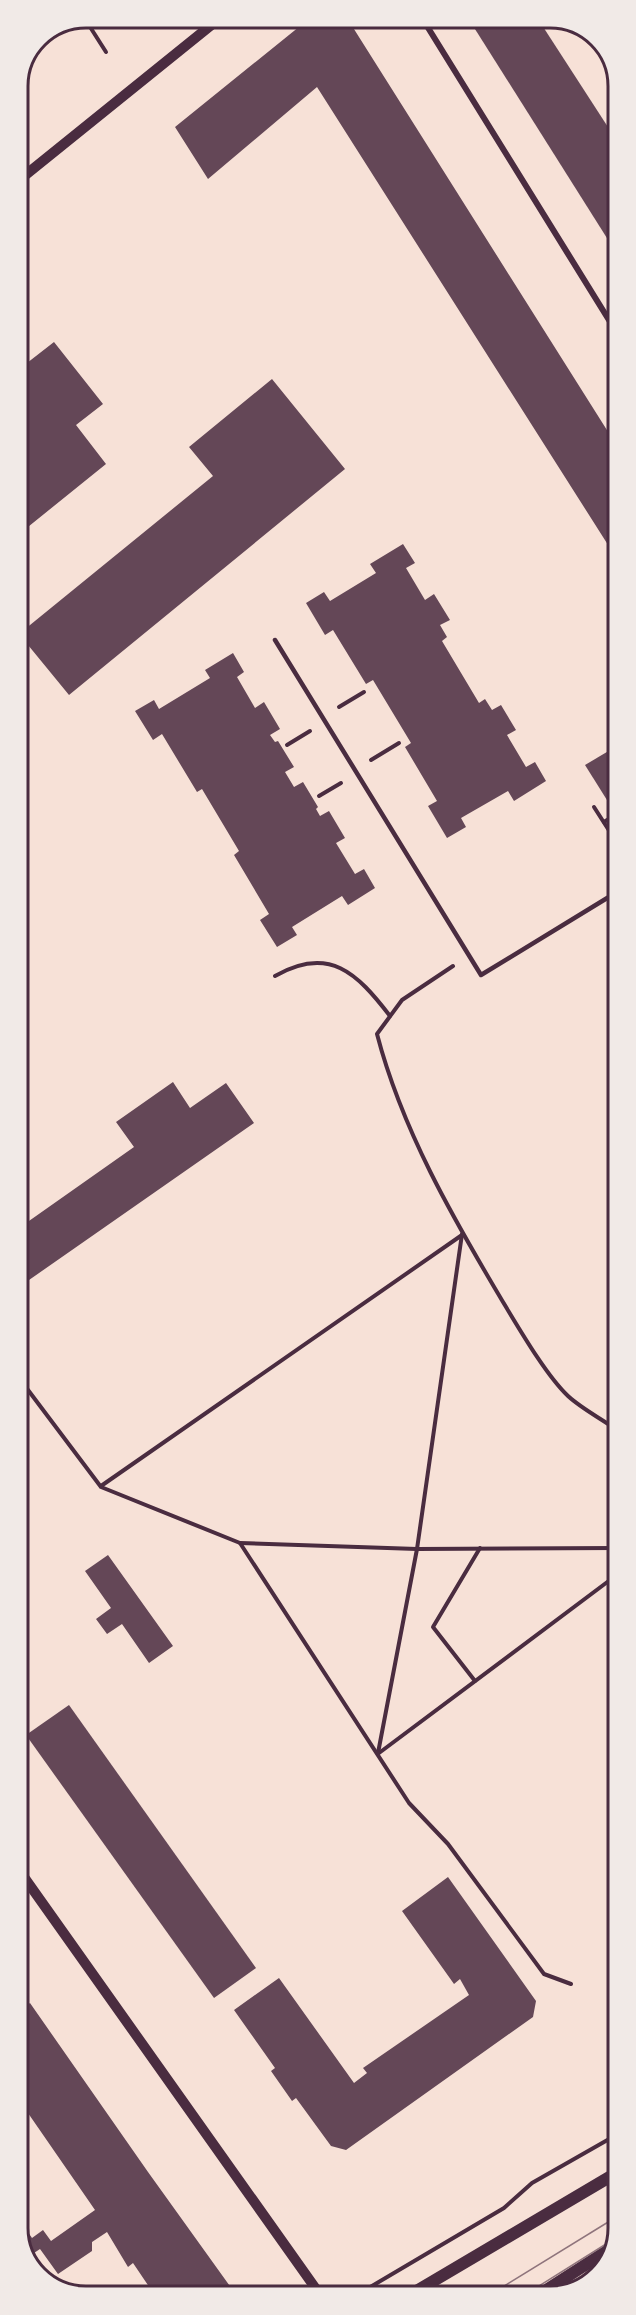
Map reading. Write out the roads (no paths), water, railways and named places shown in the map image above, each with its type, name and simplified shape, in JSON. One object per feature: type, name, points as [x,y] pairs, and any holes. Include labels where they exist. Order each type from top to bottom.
[{"type":"main road","points":[[425,2286],[608,2178]]},
{"type":"main road","points":[[553,2286],[601,2255]]},
{"type":"street","points":[[28,173],[207,28]]},
{"type":"street","points":[[429,29],[608,318]]},
{"type":"street","points":[[28,1883],[314,2286]]},
{"type":"lane","points":[[275,640],[481,975],[608,897]]},
{"type":"tram line","points":[[504,2286],[608,2222]]},
{"type":"tram line","points":[[539,2286],[605,2245]]}]
